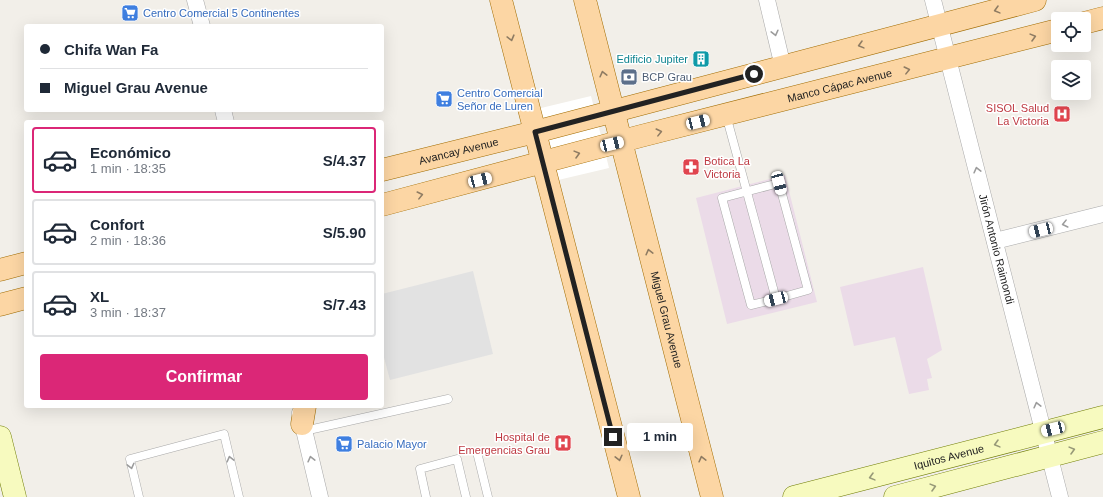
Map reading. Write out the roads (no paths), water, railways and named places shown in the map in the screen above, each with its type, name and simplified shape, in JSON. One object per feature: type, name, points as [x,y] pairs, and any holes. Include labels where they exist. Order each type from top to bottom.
[{"type":"main road","points":[[501,0],[546,162],[628,497]]},
{"type":"main road","name":"Miguel Grau Avenue","points":[[585,0],[605,114],[612,144],[712,497]]},
{"type":"main road","points":[[605,114],[1034,0]]},
{"type":"main road","points":[[1091,22],[1103,18]]},
{"type":"main road","name":"Manco Cápac Avenue","points":[[384,204],[612,144],[1051,32]]},
{"type":"main road","name":"Avancay Avenue","points":[[384,170],[605,114]]},
{"type":"main road","points":[[0,270],[24,264]]},
{"type":"main road","points":[[0,305],[24,299]]},
{"type":"main road","name":"Iquitos Avenue","points":[[794,497],[1103,417]]},
{"type":"main road","points":[[0,437],[9,487]]},
{"type":"main road","points":[[895,497],[1103,442]]},
{"type":"street","points":[[195,0],[201,24]]},
{"type":"street","points":[[767,0],[783,66]]},
{"type":"street","name":"Jirón Antonio Raimondi","points":[[934,0],[1060,497]]},
{"type":"street","points":[[995,241],[1103,214]]},
{"type":"street","points":[[302,417],[320,497]]},
{"type":"lane","points":[[726,115],[776,299]]},
{"type":"lane","points":[[779,183],[808,290],[751,305],[722,198],[747,191],[779,183]]},
{"type":"lane","points":[[384,407],[448,399]]},
{"type":"lane","points":[[302,417],[375,408]]},
{"type":"lane","points":[[139,497],[130,459],[224,434],[239,497]]},
{"type":"lane","points":[[477,452],[488,497]]},
{"type":"lane","points":[[426,497],[420,469],[457,459],[466,497]]},
{"type":"place","name":"Centro Comercial 5 Continentes","points":[[130,13]]},
{"type":"place","name":"Edificio Jupiter","points":[[701,59]]},
{"type":"place","name":"BCP Grau","points":[[629,77]]},
{"type":"place","name":"Centro Comercial Señor de Luren","points":[[444,99]]},
{"type":"place","name":"SISOL Salud La Victoria","points":[[1062,114]]},
{"type":"place","name":"Botica La Victoria","points":[[691,167]]},
{"type":"place","name":"Hospital de Emergencias Grau","points":[[563,443]]},
{"type":"place","name":"Palacio Mayor","points":[[344,444]]}]
